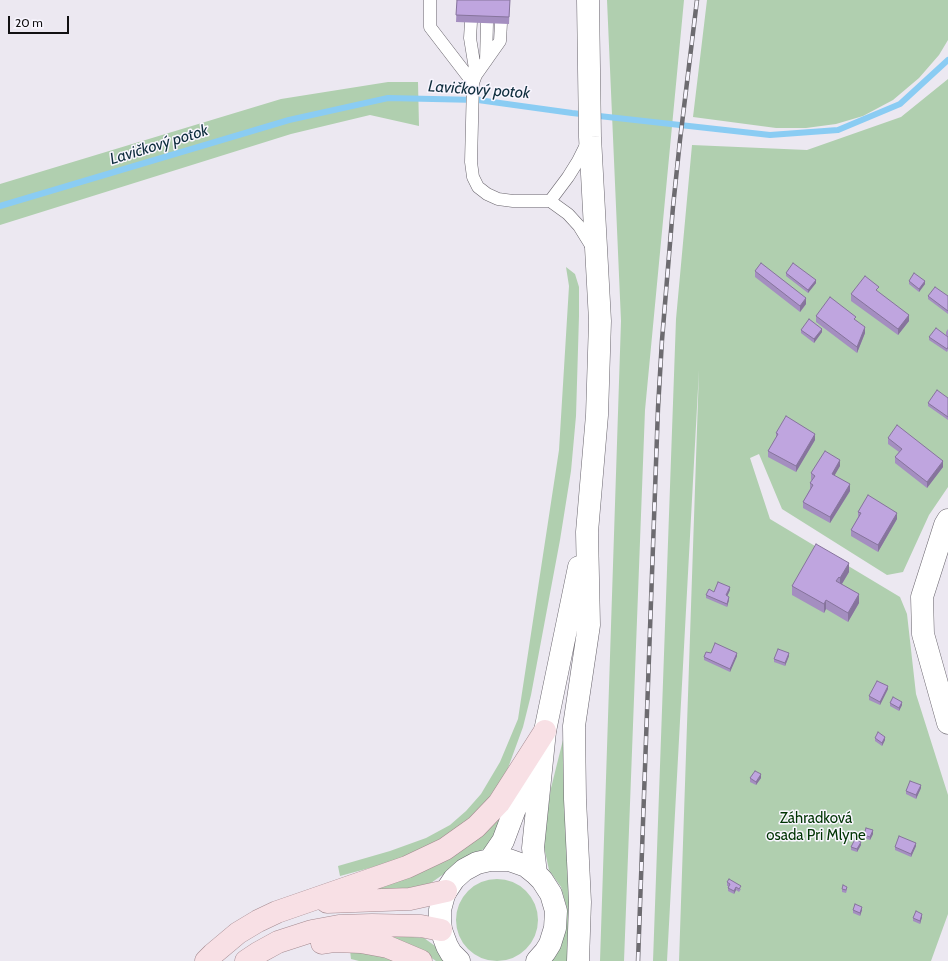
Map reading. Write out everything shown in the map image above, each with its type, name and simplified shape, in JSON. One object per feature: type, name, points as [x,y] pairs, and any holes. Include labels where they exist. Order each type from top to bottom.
[{"type":"main road","points":[[578,961],[580,902],[575,799],[574,726],[589,625],[587,532],[597,415],[600,321],[590,138],[588,0]]},
{"type":"main road","points":[[948,520],[945,525],[922,597],[923,634],[948,723]]},
{"type":"main road","points":[[536,874],[533,848],[544,731],[587,532]]},
{"type":"main road","points":[[490,860],[504,841],[544,731]]},
{"type":"main road","points":[[206,961],[238,933],[277,912],[407,866],[445,849],[476,827],[499,803],[544,731]]},
{"type":"main road","points":[[459,961],[451,953],[441,930],[440,910],[442,900],[454,879],[464,870],[476,863],[490,860],[502,860],[515,862],[526,866],[536,874],[547,887],[554,902],[556,920],[554,932],[550,944],[537,961]]},
{"type":"main road","points":[[306,902],[410,899],[446,891]]},
{"type":"main road","points":[[246,961],[278,942],[312,931],[339,926],[421,926],[441,930]]},
{"type":"main road","points":[[271,961],[278,956],[314,944],[335,941],[362,942],[388,947],[421,961]]},
{"type":"lane","points":[[430,0],[430,27],[474,79]]},
{"type":"lane","points":[[471,22],[470,38],[474,79],[471,125],[471,162],[473,177],[478,187],[487,194],[498,199],[514,201],[550,201],[568,214],[579,226],[597,254]]},
{"type":"lane","points":[[486,61],[487,23]]},
{"type":"lane","points":[[474,79],[500,41],[501,23]]},
{"type":"lane","points":[[550,201],[568,177],[590,138]]},
{"type":"green space","points":[[607,0],[684,0],[645,410],[624,961],[600,961],[621,321]]},
{"type":"green space","points":[[707,0],[948,0],[948,40],[939,55],[919,78],[893,100],[863,116],[836,124],[806,128],[776,128],[693,117]]},
{"type":"green space","name":"Záhradková osada Pri Mlyne","points":[[948,79],[948,487],[929,515],[903,572],[887,575],[782,509],[759,454],[750,458],[770,519],[900,597],[907,614],[916,694],[948,795],[948,914],[931,961],[679,961],[699,370],[667,961],[653,961],[676,319],[692,145],[807,150],[901,117]]},
{"type":"green space","points":[[388,82],[418,82],[419,126],[370,115],[291,134],[0,225],[0,184],[281,99]]},
{"type":"green space","points":[[566,267],[575,274],[579,287],[576,416],[571,471],[560,540],[531,695],[523,727],[508,768],[492,796],[455,832],[399,860],[340,876],[338,866],[390,851],[426,838],[450,825],[466,811],[481,794],[500,762],[518,719],[559,450],[569,286]]},
{"type":"green space","points":[[565,732],[572,899],[567,961],[551,961],[561,947],[567,908],[561,887],[549,870],[543,842],[551,788]]},
{"type":"green space","points":[[507,809],[494,843],[458,864],[428,885],[396,890],[356,891]]},
{"type":"green space","points":[[497,879],[513,882],[526,891],[535,904],[538,920],[535,936],[526,949],[513,958],[497,961],[481,958],[468,949],[459,936],[456,920],[459,904],[468,891],[481,882]]},
{"type":"green space","points":[[365,933],[424,938],[442,951],[449,961],[436,961],[418,949]]},
{"type":"green space","points":[[350,950],[374,954],[395,961],[359,961],[351,959]]},
{"type":"building","points":[[457,0],[510,0],[509,17],[456,15]]},
{"type":"building","points":[[761,263],[806,298],[800,306],[755,271]]},
{"type":"building","points":[[793,263],[816,280],[808,290],[786,273]]},
{"type":"building","points":[[914,273],[925,281],[919,289],[909,281]]},
{"type":"building","points":[[865,276],[879,287],[876,290],[909,315],[898,329],[851,294]]},
{"type":"building","points":[[935,287],[948,296],[948,311],[928,296]]},
{"type":"building","points":[[830,297],[856,317],[854,319],[865,327],[857,347],[816,316]]},
{"type":"building","points":[[809,319],[822,329],[814,339],[801,330]]},
{"type":"building","points":[[936,328],[948,337],[947,349],[929,337]]},
{"type":"building","points":[[937,390],[948,398],[948,417],[928,403]]},
{"type":"building","points":[[786,416],[815,434],[796,466],[768,451]]},
{"type":"building","points":[[897,425],[943,461],[927,482],[895,457],[902,449],[888,438]]},
{"type":"building","points":[[825,451],[840,460],[832,474],[850,484],[830,517],[803,502],[813,485],[810,483],[815,476],[811,473]]},
{"type":"building","points":[[868,495],[897,513],[878,545],[851,530],[861,513],[858,512]]},
{"type":"building","points":[[816,544],[849,563],[840,578],[839,577],[836,581],[859,594],[848,613],[826,600],[824,604],[792,586]]},
{"type":"building","points":[[718,582],[730,587],[726,595],[729,597],[727,604],[706,595],[709,589],[714,592]]},
{"type":"building","points":[[715,643],[737,653],[730,669],[704,657],[706,652],[711,653]]},
{"type":"building","points":[[778,649],[789,653],[785,663],[774,659]]},
{"type":"building","points":[[877,681],[888,686],[880,702],[869,696]]},
{"type":"building","points":[[893,697],[902,702],[899,708],[890,703]]},
{"type":"building","points":[[878,732],[885,737],[882,743],[875,738]]},
{"type":"building","points":[[755,771],[761,774],[756,782],[750,778]]},
{"type":"building","points":[[910,781],[921,785],[916,795],[906,791]]},
{"type":"building","points":[[866,828],[873,830],[870,837],[864,835]]},
{"type":"building","points":[[899,836],[916,843],[911,854],[895,847]]},
{"type":"building","points":[[855,839],[861,842],[857,849],[851,847]]},
{"type":"building","points":[[729,879],[741,886],[739,889],[736,887],[734,891],[728,888],[730,884],[727,882]]},
{"type":"building","points":[[843,885],[847,887],[846,890],[842,889]]},
{"type":"building","points":[[855,904],[862,907],[860,913],[853,910]]},
{"type":"building","points":[[916,911],[922,914],[920,921],[913,918]]},
{"type":"waterway","name":"Lavičkový potok","points":[[0,206],[289,120],[388,98],[478,100],[572,113],[770,135],[838,130],[900,104],[948,60]]},
{"type":"railway","points":[[638,961],[658,408],[662,340],[673,207],[697,0]]}]
